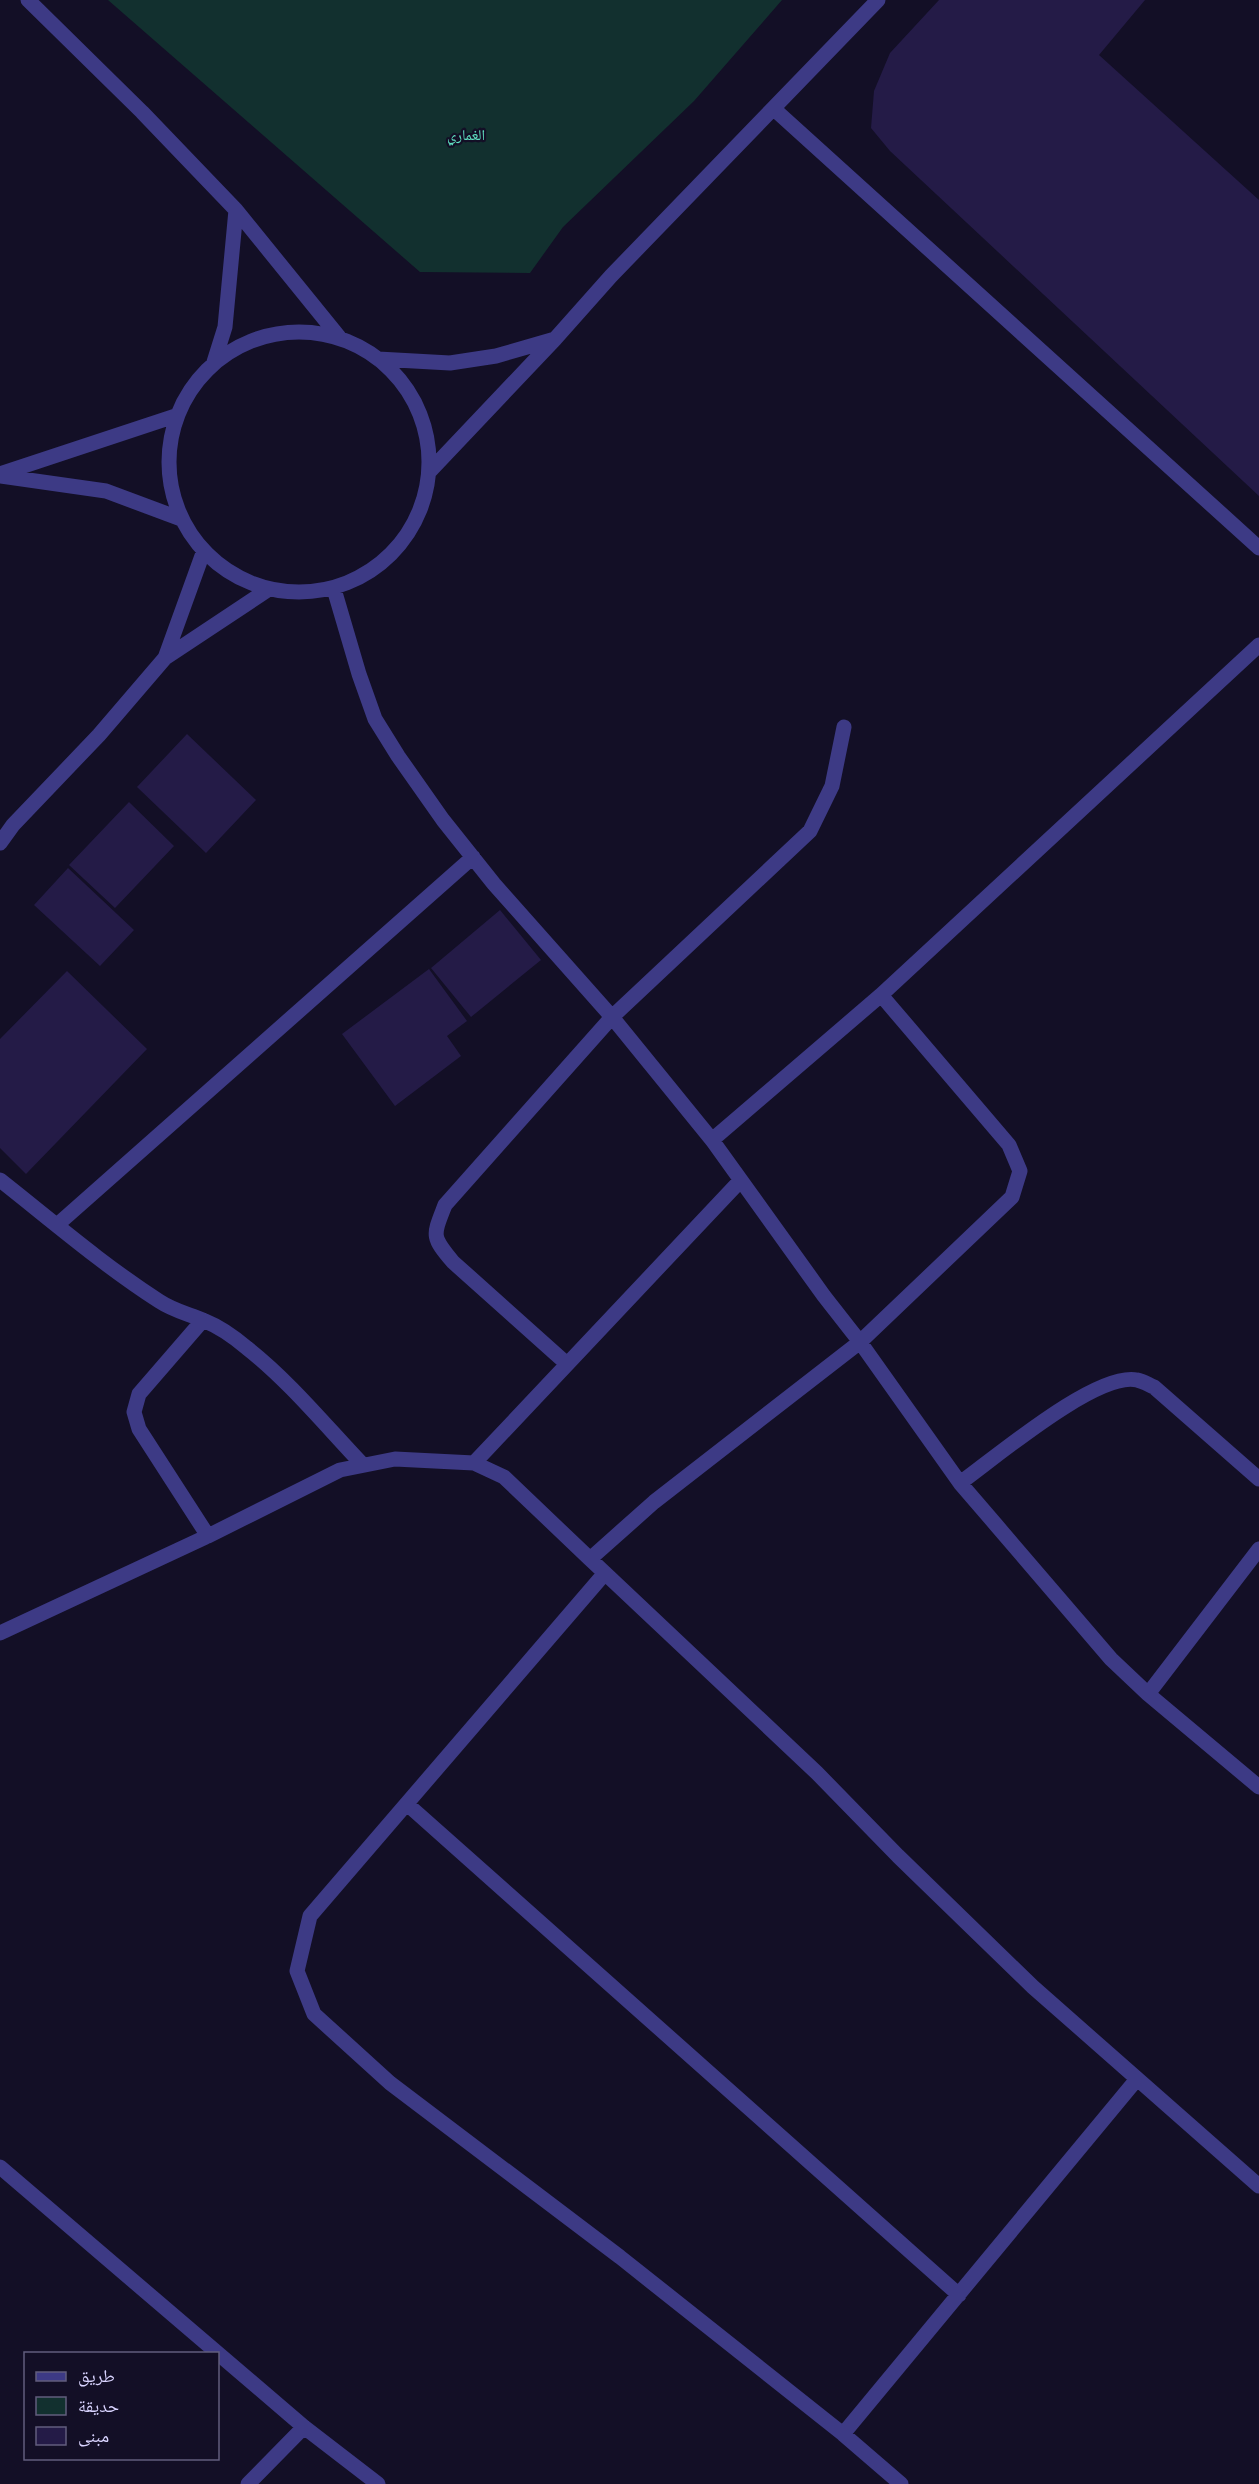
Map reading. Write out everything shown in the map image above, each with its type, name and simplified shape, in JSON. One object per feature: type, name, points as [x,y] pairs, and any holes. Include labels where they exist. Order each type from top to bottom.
[{"type":"street","points":[[28,0],[142,112],[236,210],[339,337]]},
{"type":"street","points":[[429,472],[555,339],[610,276],[878,0]]},
{"type":"street","points":[[774,109],[1259,548]]},
{"type":"street","points":[[214,362],[225,327],[236,210]]},
{"type":"street","points":[[296,331],[339,337],[378,358],[409,391],[426,432],[429,472],[420,511],[400,546],[370,573],[334,589],[299,593],[266,590],[234,577],[203,553],[181,519],[170,481],[171,437],[175,416],[186,396],[214,362],[252,340],[296,331]]},
{"type":"street","points":[[378,358],[450,363],[496,356],[555,339]]},
{"type":"street","points":[[0,475],[175,416]]},
{"type":"street","points":[[0,475],[106,491],[181,519]]},
{"type":"street","points":[[165,658],[203,553]]},
{"type":"street","points":[[0,843],[13,825],[99,735],[165,658],[269,589]]},
{"type":"street","points":[[334,589],[375,719],[436,811],[612,1017],[712,1140],[740,1181],[861,1341],[960,1483],[1111,1659],[1148,1694],[1259,1787]]},
{"type":"street","points":[[712,1140],[881,995],[1259,645]]},
{"type":"street","points":[[567,1364],[453,1262],[437,1243],[436,1227],[446,1205],[612,1017],[810,831],[832,786],[844,727]]},
{"type":"street","points":[[57,1225],[473,857]]},
{"type":"street","points":[[590,1559],[654,1502],[861,1341],[1012,1197],[1020,1171],[1009,1145],[881,995]]},
{"type":"street","points":[[0,1180],[160,1302],[182,1314],[204,1320],[224,1331],[279,1376],[362,1464]]},
{"type":"street","points":[[474,1463],[740,1181]]},
{"type":"street","points":[[204,1320],[139,1394],[134,1412],[139,1429],[208,1536]]},
{"type":"street","points":[[960,1483],[1077,1397],[1107,1384],[1136,1379],[1154,1387],[1259,1479]]},
{"type":"street","points":[[0,1633],[208,1536],[340,1470],[395,1459],[474,1463],[504,1477],[817,1773],[1033,1987],[1259,2186]]},
{"type":"street","points":[[1148,1694],[1259,1549]]},
{"type":"street","points":[[605,1573],[310,1916],[297,1971],[314,2014],[390,2083],[620,2257],[843,2434],[901,2484]]},
{"type":"street","points":[[407,1804],[959,2295]]},
{"type":"street","points":[[843,2434],[1137,2079]]},
{"type":"street","points":[[0,2167],[216,2352]]},
{"type":"street","points":[[219,2354],[304,2427],[378,2484]]},
{"type":"street","points":[[248,2484],[304,2427]]},
{"type":"green space","name":"الغماري","points":[[108,0],[782,0],[694,101],[563,227],[530,273],[420,272]]},
{"type":"building","points":[[939,0],[1145,0],[1099,55],[1259,200],[1259,496],[890,151],[871,128],[874,91],[890,53]]},
{"type":"building","points":[[187,734],[256,800],[206,853],[137,787]]},
{"type":"building","points":[[129,802],[174,846],[115,908],[69,865]]},
{"type":"building","points":[[68,868],[134,930],[100,966],[34,905]]},
{"type":"building","points":[[500,910],[541,960],[471,1017],[431,968]]},
{"type":"building","points":[[429,969],[467,1021],[447,1036],[461,1056],[395,1106],[342,1034]]},
{"type":"building","points":[[67,971],[147,1049],[26,1174],[0,1148],[0,1039]]}]
